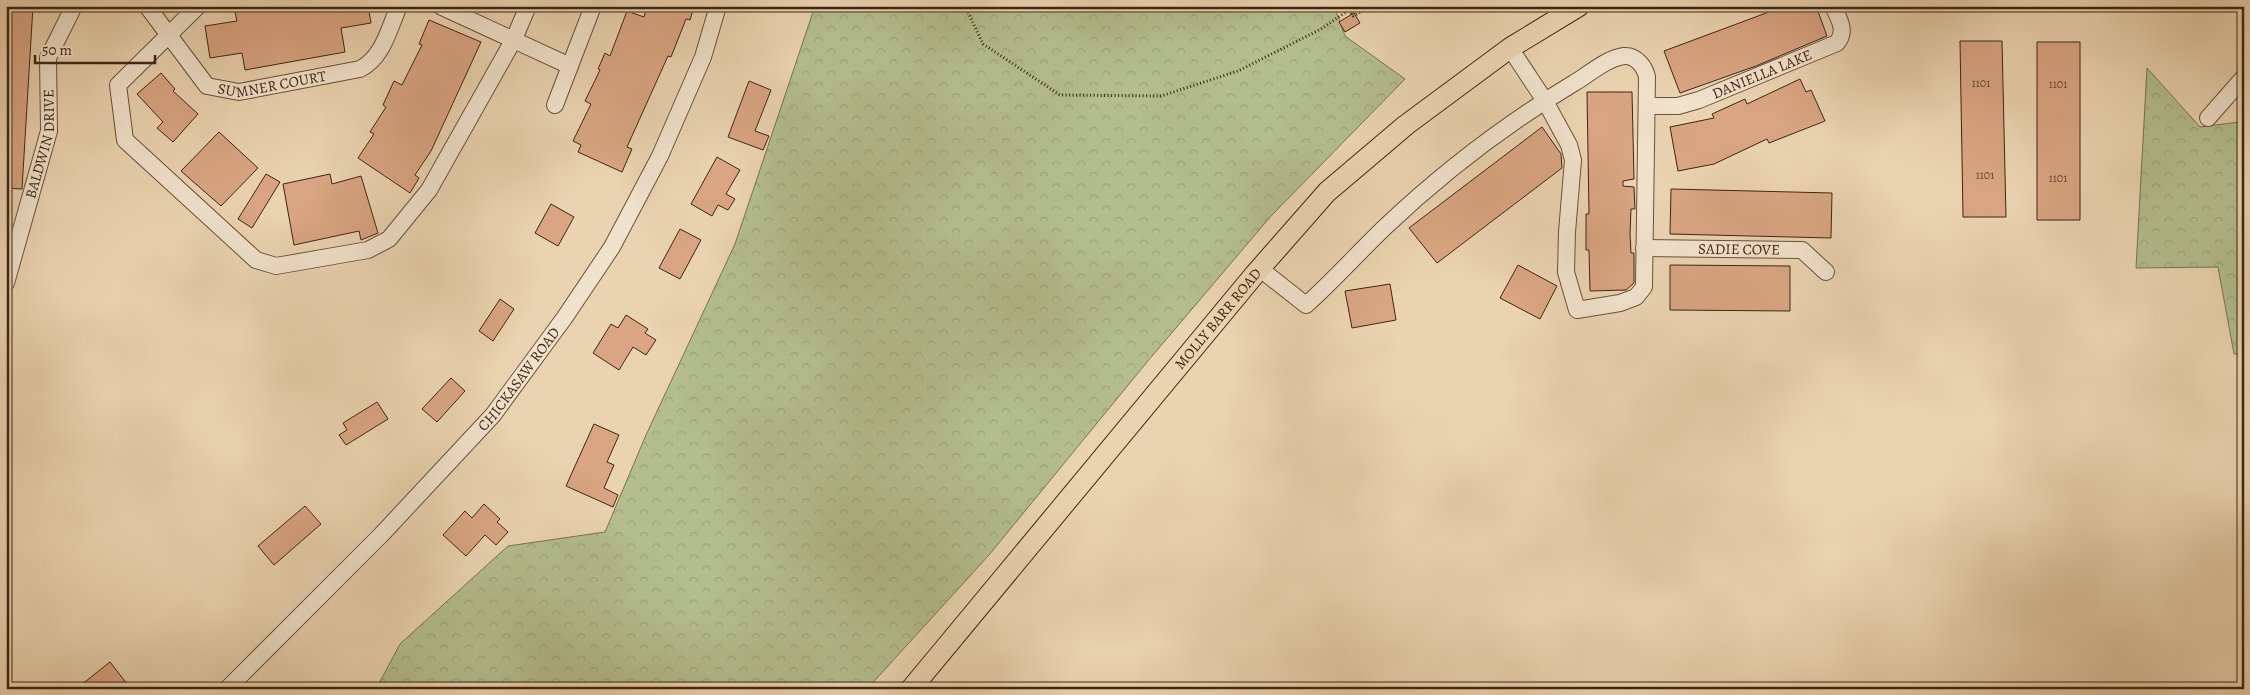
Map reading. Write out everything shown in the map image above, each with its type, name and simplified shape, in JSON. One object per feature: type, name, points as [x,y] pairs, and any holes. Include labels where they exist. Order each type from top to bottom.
[{"type":"main road","name":"MOLLY BARR ROAD","points":[[912,689],[1260,268],[1327,192],[1406,125],[1510,48],[1573,7]]},
{"type":"street","name":"BALDWIN DRIVE","points":[[6,283],[49,131],[48,58],[74,6]]},
{"type":"street","name":"SUMNER COURT","points":[[146,6],[207,86],[239,92],[360,69],[369,65],[377,57],[399,6]]},
{"type":"street","points":[[198,6],[169,37],[118,85],[125,140],[256,260],[276,266],[368,250],[389,239],[429,190],[514,39],[528,6]]},
{"type":"street","points":[[440,6],[570,66]]},
{"type":"street","points":[[555,105],[593,6]]},
{"type":"street","name":"CHICKASAW ROAD","points":[[227,689],[381,535],[494,415],[612,247],[660,156],[703,57],[718,6]]},
{"type":"street","name":"DANIELLA LAKE","points":[[1647,106],[1678,106],[1692,102],[1837,43],[1842,37],[1843,29],[1833,6]]},
{"type":"street","points":[[1260,268],[1306,305],[1384,228],[1468,154],[1545,101],[1609,62],[1625,56],[1636,59],[1645,68],[1647,77],[1644,287],[1636,297],[1620,303],[1577,310],[1566,272],[1567,232],[1574,169],[1573,160],[1569,145],[1545,101],[1510,48]]},
{"type":"street","points":[[2208,118],[2244,77]]},
{"type":"street","name":"SADIE COVE","points":[[1644,248],[1802,250],[1826,272]]},
{"type":"path","points":[[965,6],[983,44],[1060,95],[1088,96],[1161,96],[1238,71],[1321,29],[1349,8],[1353,16],[1372,6]]},
{"type":"green space","points":[[815,6],[1334,6],[1345,36],[1405,79],[1271,216],[1147,362],[989,555],[867,689],[376,689],[400,644],[508,546],[605,532],[646,435],[735,244]]},
{"type":"green space","points":[[2147,68],[2200,127],[2239,122],[2244,124],[2244,354],[2234,354],[2218,267],[2136,268]]},
{"type":"building","points":[[6,6],[33,6],[22,189],[6,188]]},
{"type":"building","points":[[267,6],[368,6],[371,23],[341,28],[345,52],[245,70],[242,53],[210,58],[205,26],[237,21],[235,12]]},
{"type":"building","points":[[647,6],[694,6],[690,20],[686,19],[671,57],[668,56],[627,147],[632,149],[622,172],[578,152],[581,145],[573,141],[591,104],[585,101],[600,70],[598,69],[605,53],[610,56],[627,11],[644,17]]},
{"type":"building","points":[[1785,6],[1816,6],[1827,36],[1756,66],[1680,93],[1664,51]]},
{"type":"building","points":[[1354,13],[1360,23],[1345,32],[1339,22]]},
{"type":"building","points":[[429,20],[481,42],[431,151],[415,175],[419,178],[410,193],[358,158],[374,134],[370,132],[386,107],[383,105],[394,81],[402,85],[422,45],[419,44]]},
{"type":"building","points":[[1960,41],[2002,41],[2006,217],[1963,217]]},
{"type":"building","points":[[2037,42],[2080,42],[2080,220],[2037,220]]},
{"type":"building","points":[[161,73],[175,89],[173,91],[198,114],[173,142],[157,128],[163,122],[137,94]]},
{"type":"building","points":[[1800,79],[1806,92],[1811,90],[1825,121],[1769,143],[1767,139],[1714,164],[1678,171],[1670,127],[1714,118],[1712,114],[1745,99],[1747,104]]},
{"type":"building","points":[[749,81],[771,90],[755,131],[769,136],[763,150],[728,137]]},
{"type":"building","points":[[1587,92],[1632,92],[1634,179],[1623,181],[1623,186],[1634,187],[1635,209],[1631,209],[1630,234],[1631,253],[1634,253],[1634,283],[1626,290],[1590,291],[1589,250],[1586,250],[1586,214],[1589,214]]},
{"type":"building","points":[[1542,127],[1561,154],[1562,168],[1437,263],[1409,228]]},
{"type":"building","points":[[219,132],[258,168],[221,206],[181,171]]},
{"type":"building","points":[[717,157],[740,170],[726,194],[735,199],[728,210],[718,205],[712,216],[691,204]]},
{"type":"building","points":[[266,174],[280,182],[252,228],[238,219]]},
{"type":"building","points":[[330,174],[332,184],[361,176],[378,233],[361,240],[359,231],[294,245],[283,184]]},
{"type":"building","points":[[1671,189],[1832,193],[1831,238],[1670,234]]},
{"type":"building","points":[[551,204],[574,217],[558,246],[535,233]]},
{"type":"building","points":[[680,229],[701,240],[680,279],[659,268]]},
{"type":"building","points":[[1518,265],[1557,286],[1540,319],[1500,298]]},
{"type":"building","points":[[1670,265],[1790,266],[1790,311],[1670,310]]},
{"type":"building","points":[[1390,284],[1396,320],[1352,328],[1345,291]]},
{"type":"building","points":[[500,299],[514,309],[493,341],[479,331]]},
{"type":"building","points":[[626,315],[648,329],[645,333],[656,340],[646,355],[633,347],[619,370],[593,353],[611,324],[618,328]]},
{"type":"building","points":[[451,378],[465,391],[437,422],[422,409]]},
{"type":"building","points":[[377,402],[388,419],[346,445],[339,435],[347,430],[343,423]]},
{"type":"building","points":[[594,424],[619,435],[607,462],[614,465],[604,488],[618,495],[613,507],[566,486]]},
{"type":"building","points":[[484,504],[500,519],[497,522],[508,532],[496,545],[485,535],[466,556],[443,535],[465,511],[472,518]]},
{"type":"building","points":[[305,506],[321,524],[274,565],[258,546]]},
{"type":"building","points":[[110,662],[131,689],[76,689]]}]
